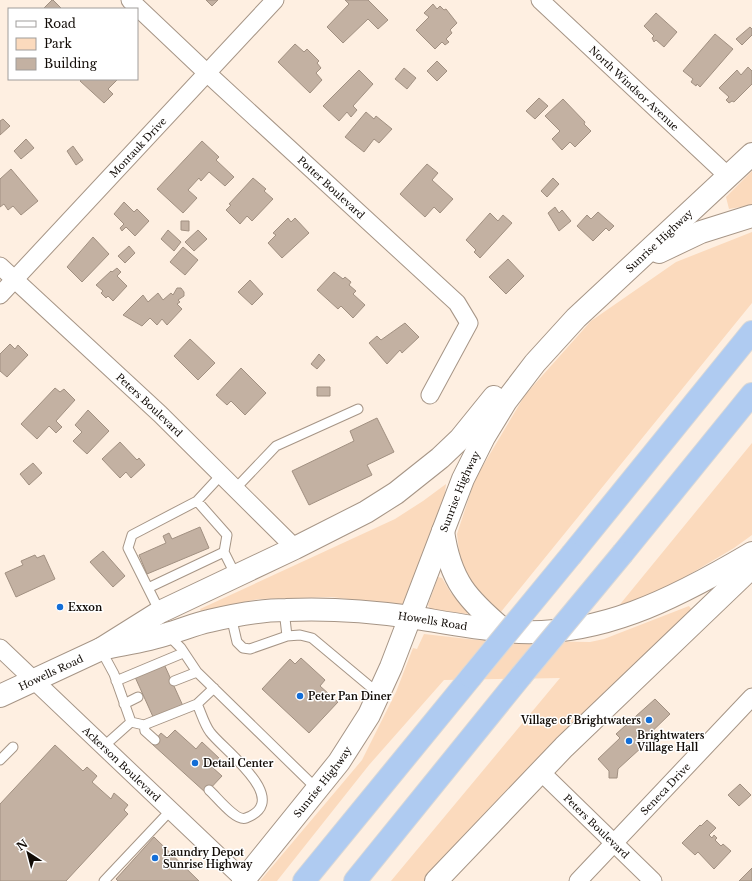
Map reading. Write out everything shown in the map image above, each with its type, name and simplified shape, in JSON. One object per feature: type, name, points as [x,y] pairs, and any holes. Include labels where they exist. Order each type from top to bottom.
[{"type":"highway","points":[[304,881],[752,332]]},
{"type":"highway","points":[[355,881],[752,394]]},
{"type":"highway","points":[[360,881],[376,855]]},
{"type":"main road","name":"Sunrise Highway","points":[[243,881],[318,790],[356,738],[379,695],[463,479],[495,417],[535,363],[576,318],[752,154]]},
{"type":"main road","points":[[626,272],[685,238],[721,224],[752,216]]},
{"type":"main road","name":"Howells Road","points":[[0,696],[101,649],[160,612],[295,548],[366,512],[396,493],[429,468],[460,439],[498,392],[535,363]]},
{"type":"main road","points":[[442,531],[447,554],[458,584],[478,607],[505,631]]},
{"type":"main road","name":"Howells Road","points":[[101,649],[167,634],[231,616],[284,610],[342,610],[410,617],[505,631],[527,632],[571,629],[623,617],[666,600],[752,553]]},
{"type":"main road","points":[[436,881],[540,771],[752,567]]},
{"type":"street","name":"Potter Boulevard","points":[[130,0],[207,73],[457,303],[469,323],[430,394]]},
{"type":"street","name":"Montauk Drive","points":[[0,294],[275,0]]},
{"type":"street","name":"North Windsor Avenue","points":[[540,0],[728,177]]},
{"type":"street","name":"Peters Boulevard","points":[[0,266],[160,414],[295,548]]},
{"type":"street","name":"Ackerson Boulevard","points":[[0,648],[243,881]]},
{"type":"street","name":"Seneca Drive","points":[[578,881],[752,697]]},
{"type":"street","name":"Peters Boulevard","points":[[540,771],[653,881]]},
{"type":"lane","points":[[236,488],[276,446],[358,409]]},
{"type":"lane","points":[[160,612],[128,548],[132,535],[197,500],[222,474]]},
{"type":"lane","points":[[197,500],[227,535],[224,552],[236,576]]},
{"type":"lane","points":[[148,588],[224,552]]},
{"type":"lane","points":[[284,610],[287,636]]},
{"type":"lane","points":[[231,616],[237,642],[243,648],[250,649],[287,636],[300,635],[312,638],[379,695]]},
{"type":"lane","points":[[167,634],[181,648],[197,672],[318,790]]},
{"type":"lane","points":[[101,649],[116,681],[131,722]]},
{"type":"lane","points":[[116,681],[183,653]]},
{"type":"lane","points":[[174,682],[197,672]]},
{"type":"lane","points":[[131,722],[144,726],[198,704],[214,688]]},
{"type":"lane","points":[[124,704],[138,697]]},
{"type":"lane","points":[[198,704],[210,732],[249,773],[260,788],[263,798],[260,807],[251,816],[244,819],[236,817],[209,790]]},
{"type":"lane","points":[[103,747],[131,722]]},
{"type":"lane","points":[[144,726],[145,731],[155,740]]},
{"type":"lane","points":[[0,760],[13,747]]},
{"type":"lane","points":[[104,881],[170,811]]},
{"type":"green space","points":[[752,171],[752,205],[729,209],[726,197]]},
{"type":"green space","points":[[752,232],[752,303],[500,613],[477,593],[461,568],[457,534],[475,479],[525,395],[591,321],[676,262]]},
{"type":"green space","points":[[752,443],[752,535],[734,548],[663,590],[617,608]]},
{"type":"green space","points":[[446,484],[444,501],[404,606],[332,597],[259,599],[201,611],[200,609],[395,519]]},
{"type":"green space","points":[[438,577],[442,578],[451,593],[468,612],[467,614],[430,609],[428,605]]},
{"type":"green space","points":[[689,606],[694,613],[456,848],[425,881],[391,881],[560,678],[444,680],[369,765],[277,881],[260,881],[362,760],[396,692],[413,648],[417,649],[424,634],[477,640],[590,642],[604,639]]},
{"type":"building","points":[[53,0],[61,8],[44,8]]},
{"type":"building","points":[[206,0],[218,0],[212,6]]},
{"type":"building","points":[[345,0],[368,0],[388,20],[378,29],[368,19],[343,43],[327,27],[349,4]]},
{"type":"building","points":[[433,4],[437,9],[440,6],[444,10],[446,9],[457,23],[450,30],[452,33],[446,39],[449,42],[445,45],[442,42],[435,49],[416,30],[429,17],[424,13]]},
{"type":"building","points":[[656,13],[677,32],[664,47],[656,40],[654,42],[652,38],[654,36],[644,26]]},
{"type":"building","points":[[750,27],[752,29],[752,35],[742,45],[736,39]]},
{"type":"building","points":[[715,34],[733,49],[700,87],[697,84],[696,86],[691,82],[693,79],[683,71]]},
{"type":"building","points":[[295,44],[304,52],[307,49],[319,61],[317,63],[321,68],[316,73],[322,80],[310,93],[278,62]]},
{"type":"building","points":[[437,61],[447,71],[437,81],[427,71]]},
{"type":"building","points":[[748,67],[752,71],[752,84],[734,102],[732,101],[729,103],[726,100],[729,97],[719,88],[737,70],[741,75]]},
{"type":"building","points":[[404,68],[416,78],[407,89],[395,79]]},
{"type":"building","points":[[359,70],[373,84],[353,106],[357,110],[351,117],[347,112],[339,121],[323,106]]},
{"type":"building","points":[[117,80],[108,89],[113,94],[104,103],[80,81]]},
{"type":"building","points":[[539,98],[548,106],[535,119],[526,111]]},
{"type":"building","points":[[563,99],[585,122],[584,124],[591,131],[575,147],[570,142],[562,150],[552,139],[560,131],[545,116]]},
{"type":"building","points":[[366,112],[374,119],[376,116],[392,129],[379,143],[374,139],[364,152],[345,137]]},
{"type":"building","points":[[3,119],[10,126],[0,135],[0,121]]},
{"type":"building","points":[[26,139],[34,148],[21,159],[14,151]]},
{"type":"building","points":[[202,141],[219,157],[216,160],[234,177],[225,186],[209,172],[201,181],[199,178],[188,190],[197,198],[183,213],[157,189]]},
{"type":"building","points":[[73,146],[83,160],[76,165],[67,151]]},
{"type":"building","points":[[427,164],[438,173],[432,180],[453,199],[440,213],[434,207],[425,217],[400,194]]},
{"type":"building","points":[[11,169],[38,201],[21,215],[13,206],[8,210],[4,204],[0,207],[0,179]]},
{"type":"building","points":[[253,178],[266,189],[264,191],[273,199],[252,221],[247,216],[240,224],[226,210],[231,205],[229,204]]},
{"type":"building","points":[[553,178],[559,184],[547,197],[541,191]]},
{"type":"building","points":[[124,202],[134,212],[137,209],[149,221],[135,236],[126,227],[122,231],[120,228],[124,224],[114,214]]},
{"type":"building","points":[[555,207],[559,213],[562,210],[571,221],[559,231],[548,213]]},
{"type":"building","points":[[598,212],[614,226],[609,231],[606,228],[593,241],[577,226],[587,215],[591,219]]},
{"type":"building","points":[[490,213],[498,221],[503,215],[512,223],[480,258],[474,252],[476,250],[466,240]]},
{"type":"building","points":[[288,218],[291,222],[295,218],[309,233],[282,258],[268,243],[276,235],[273,233]]},
{"type":"building","points":[[181,221],[189,221],[189,231],[181,230]]},
{"type":"building","points":[[168,230],[181,242],[174,251],[161,239]]},
{"type":"building","points":[[198,230],[207,239],[194,251],[185,242]]},
{"type":"building","points":[[93,237],[109,254],[82,282],[67,267]]},
{"type":"building","points":[[129,246],[135,253],[125,263],[118,256]]},
{"type":"building","points":[[183,247],[198,260],[185,275],[170,262]]},
{"type":"building","points":[[508,259],[524,276],[506,294],[489,277]]},
{"type":"building","points":[[117,268],[121,272],[117,276],[127,286],[113,301],[108,296],[106,298],[101,293],[103,291],[96,285],[111,271],[112,272]]},
{"type":"building","points":[[334,272],[343,279],[345,277],[351,282],[349,285],[356,291],[353,294],[365,305],[353,318],[341,306],[338,309],[317,290]]},
{"type":"building","points":[[250,280],[263,294],[252,305],[238,292]]},
{"type":"building","points":[[177,288],[181,288],[184,292],[184,296],[178,300],[180,302],[177,304],[182,309],[167,325],[162,319],[157,325],[150,318],[142,326],[123,315],[143,295],[148,302],[158,293],[163,300],[171,293],[173,295]]},
{"type":"building","points":[[405,323],[419,337],[402,353],[400,350],[387,364],[369,343],[377,336],[381,340]]},
{"type":"building","points":[[190,339],[215,363],[198,380],[174,356]]},
{"type":"building","points":[[10,344],[15,349],[18,345],[28,355],[7,377],[0,371],[0,354]]},
{"type":"building","points":[[319,354],[325,360],[317,369],[311,364]]},
{"type":"building","points":[[241,368],[266,393],[245,415],[231,401],[227,405],[216,395]]},
{"type":"building","points":[[317,387],[330,387],[330,396],[317,396]]},
{"type":"building","points":[[55,388],[60,392],[64,389],[75,400],[56,421],[62,427],[56,433],[49,426],[37,439],[21,424]]},
{"type":"building","points":[[88,410],[109,431],[87,454],[73,441],[82,432],[75,425]]},
{"type":"building","points":[[377,418],[394,452],[367,465],[372,475],[309,505],[292,471],[354,441],[350,431]]},
{"type":"building","points":[[120,442],[137,460],[139,458],[145,465],[131,478],[126,472],[120,478],[102,459]]},
{"type":"building","points":[[33,463],[42,473],[29,485],[20,474]]},
{"type":"building","points":[[200,527],[209,548],[147,574],[139,555],[166,543],[163,536],[169,533],[172,539]]},
{"type":"building","points":[[103,551],[125,576],[113,587],[90,562]]},
{"type":"building","points":[[35,555],[37,558],[44,555],[55,579],[16,597],[5,573],[23,565],[21,561]]},
{"type":"building","name":"Peter Pan Diner","points":[[301,658],[325,680],[320,686],[338,702],[309,733],[262,689],[290,659],[295,664]]},
{"type":"building","points":[[164,664],[183,706],[154,719],[135,677]]},
{"type":"building","name":"Brightwaters Village Hall","points":[[655,699],[670,714],[639,744],[642,747],[618,769],[617,778],[609,778],[609,771],[598,759],[620,738],[616,734]]},
{"type":"building","name":"Detail Center","points":[[175,730],[196,749],[202,742],[220,759],[212,767],[222,776],[206,793],[152,744],[161,733],[167,738]]},
{"type":"building","points":[[55,745],[83,771],[87,767],[97,776],[92,782],[111,799],[114,793],[128,805],[124,810],[128,814],[66,881],[0,881],[0,804]]},
{"type":"building","points":[[740,784],[751,795],[739,806],[728,795]]},
{"type":"building","points":[[707,820],[716,828],[709,835],[712,838],[714,835],[717,838],[715,840],[721,846],[723,844],[731,851],[714,869],[698,852],[695,855],[682,843]]},
{"type":"building","name":"Laundry Depot Sunrise Highway","points":[[154,837],[199,881],[118,881],[116,879]]},
{"type":"building","points":[[752,868],[752,881],[739,881]]},
{"type":"place","name":"Exxon","points":[[60,607]]},
{"type":"place","name":"Peter Pan Diner","points":[[300,696]]},
{"type":"place","name":"Village of Brightwaters","points":[[649,720]]},
{"type":"place","name":"Brightwaters Village Hall","points":[[629,741]]},
{"type":"place","name":"Detail Center","points":[[195,763]]},
{"type":"place","name":"Laundry Depot Sunrise Highway","points":[[155,858]]}]
